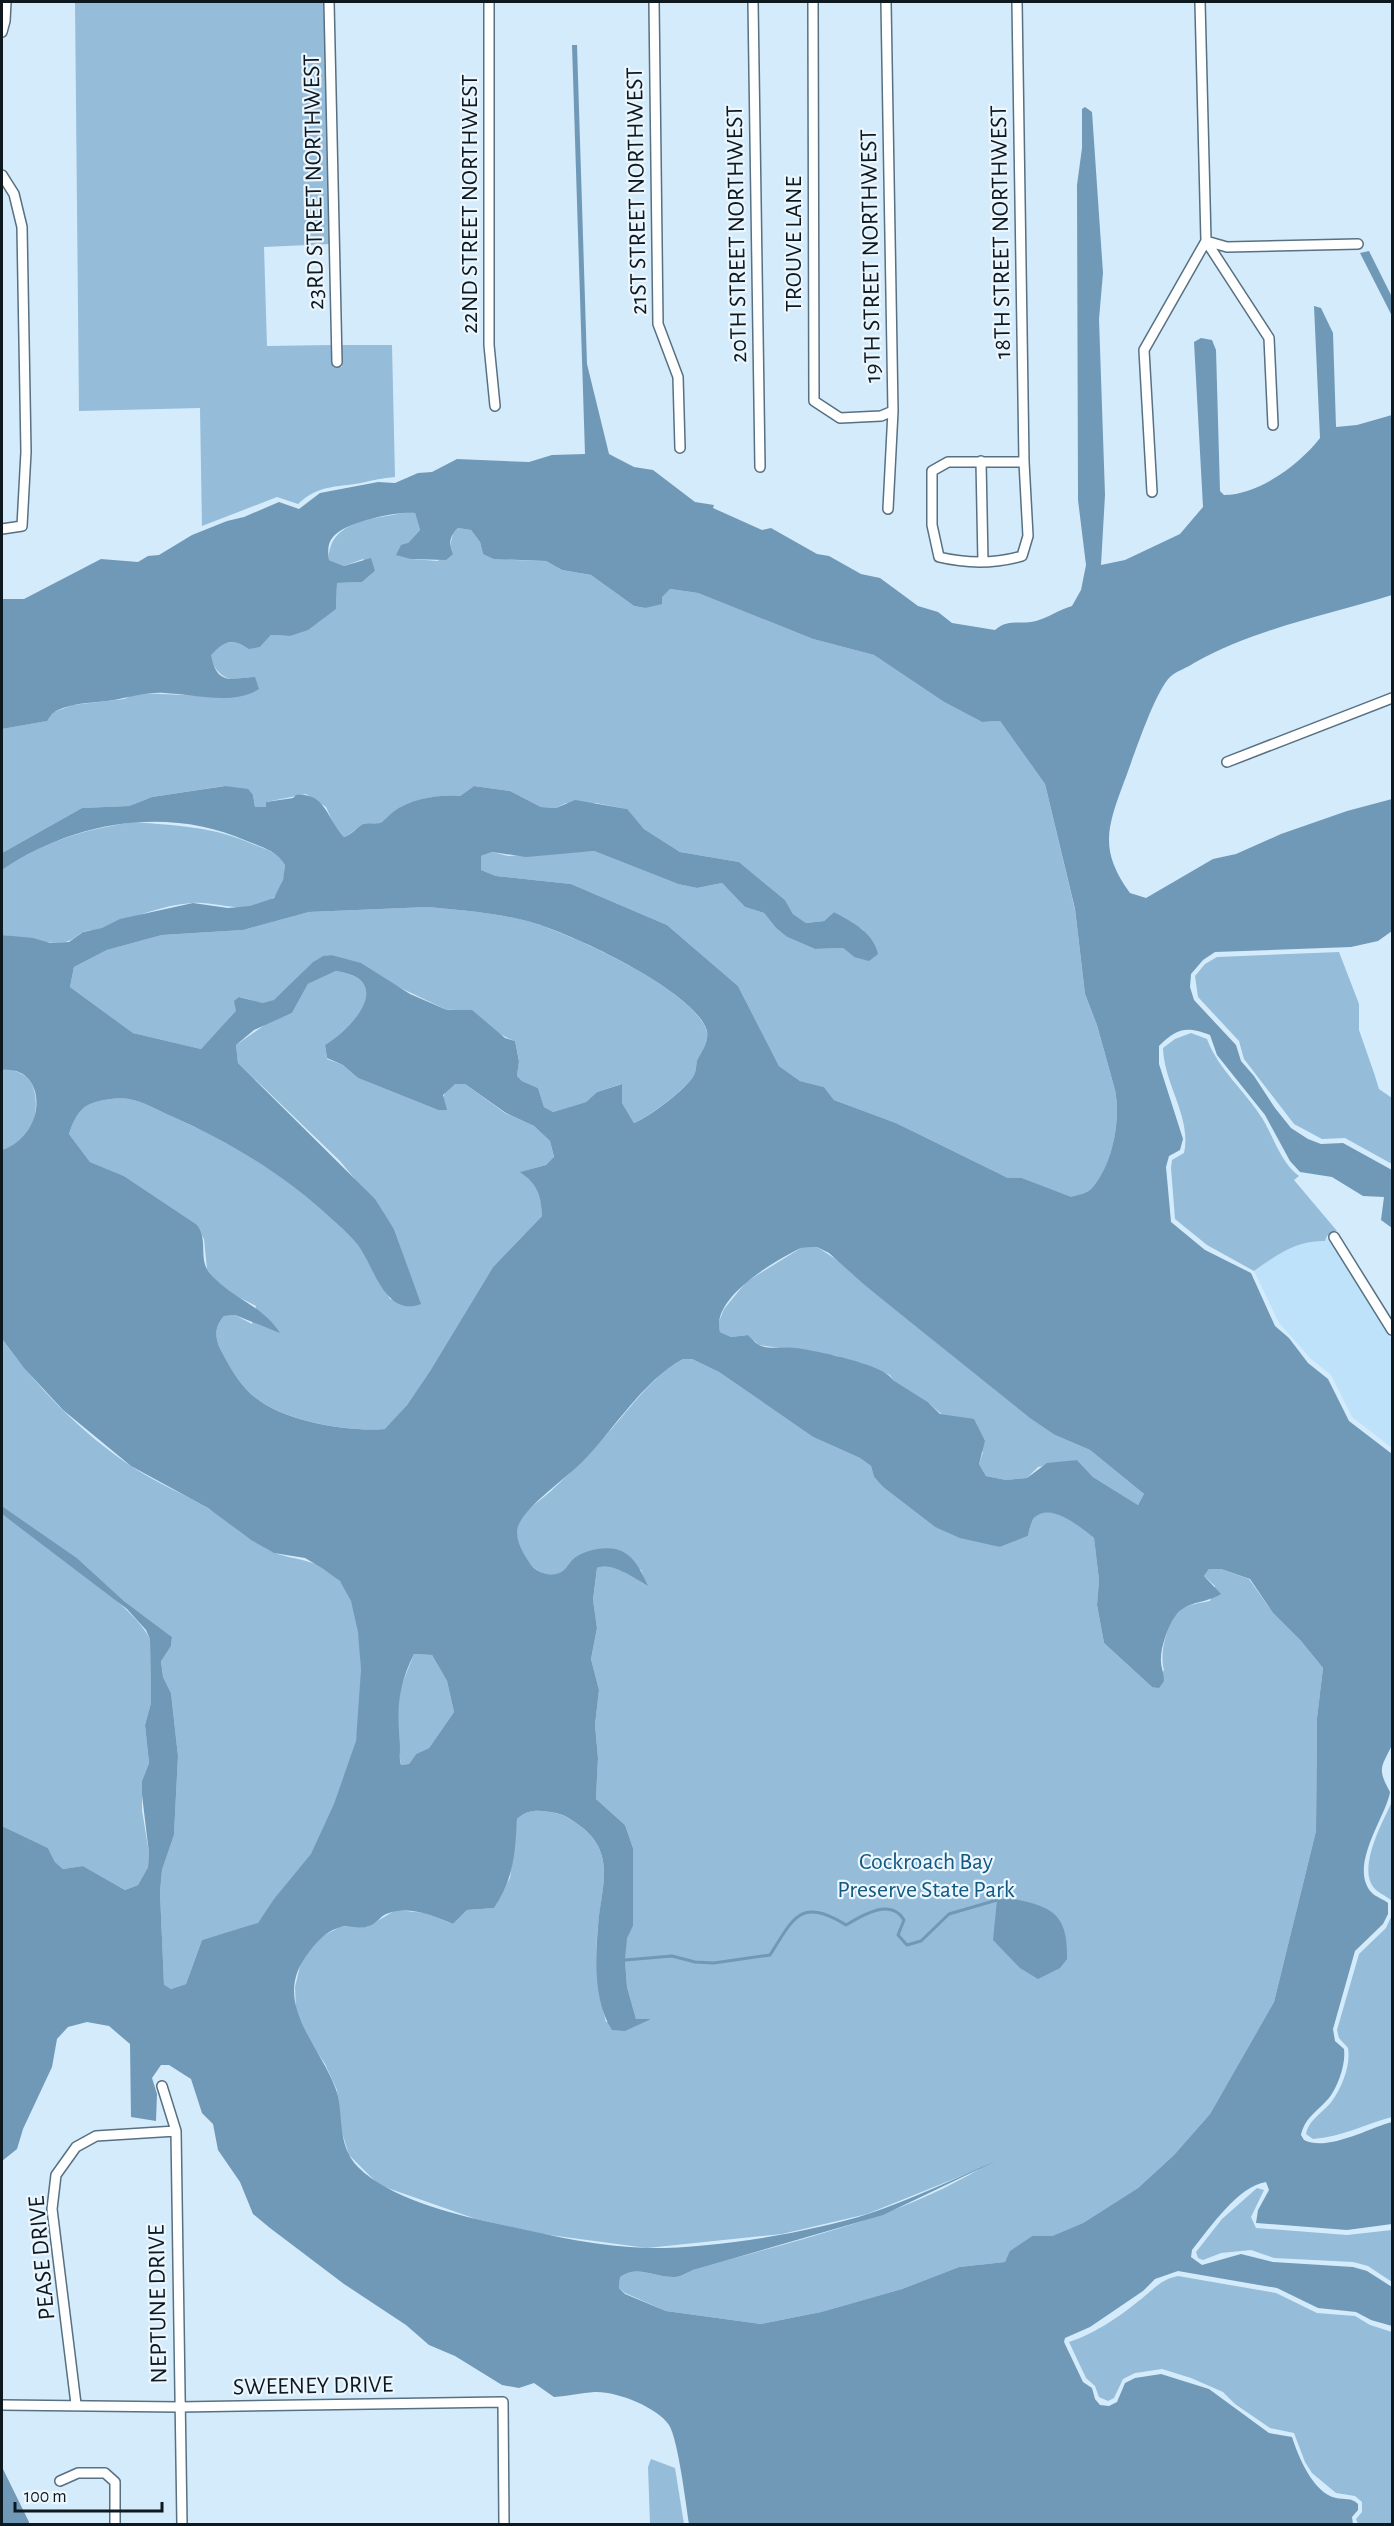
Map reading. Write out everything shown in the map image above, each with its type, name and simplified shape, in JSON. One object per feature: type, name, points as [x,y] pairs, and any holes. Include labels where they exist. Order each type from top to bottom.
[{"type":"street","points":[[2,32],[6,2]]},
{"type":"street","name":"23RD STREET NORTHWEST","points":[[329,2],[337,362]]},
{"type":"street","name":"22ND STREET NORTHWEST","points":[[489,2],[489,345],[495,406]]},
{"type":"street","name":"21ST STREET NORTHWEST","points":[[654,2],[658,324],[678,377],[680,448]]},
{"type":"street","name":"20TH STREET NORTHWEST","points":[[753,2],[760,466]]},
{"type":"street","name":"TROUVE LANE","points":[[813,2],[814,401],[840,418],[881,416],[893,411]]},
{"type":"street","name":"19TH STREET NORTHWEST","points":[[886,2],[893,411],[888,509]]},
{"type":"street","name":"18TH STREET NORTHWEST","points":[[983,562],[1002,562],[1022,556],[1028,536],[1024,462],[1017,2]]},
{"type":"street","points":[[1152,492],[1144,350],[1206,241],[1200,2]]},
{"type":"street","points":[[2,175],[14,194],[22,227],[26,452],[22,526],[2,529]]},
{"type":"street","points":[[1206,241],[1227,247],[1358,243]]},
{"type":"street","points":[[1206,241],[1269,338],[1273,425]]},
{"type":"street","points":[[981,461],[983,562],[963,563],[939,557],[932,525],[932,471],[948,462],[981,461],[1024,462]]},
{"type":"street","points":[[1227,762],[1392,698]]},
{"type":"street","points":[[1334,1237],[1392,1330]]},
{"type":"street","name":"NEPTUNE DRIVE","points":[[162,2086],[176,2130],[182,2524]]},
{"type":"street","name":"PEASE DRIVE","points":[[76,2404],[52,2209],[56,2175],[76,2147],[96,2136],[176,2130]]},
{"type":"street","name":"SWEENEY DRIVE","points":[[2,2405],[76,2404],[179,2407],[503,2402],[504,2524]]},
{"type":"street","points":[[60,2481],[78,2473],[105,2473],[115,2482],[116,2524]]},
{"type":"shaded area","points":[[572,45],[577,45],[587,364],[609,454],[634,467],[653,470],[695,502],[714,505],[713,508],[762,530],[771,528],[817,554],[829,556],[861,574],[880,578],[918,606],[938,612],[952,623],[995,630],[1005,624],[1036,621],[1072,606],[1081,590],[1086,565],[1078,500],[1077,185],[1082,148],[1082,109],[1085,107],[1092,112],[1103,273],[1099,319],[1105,495],[1101,565],[1125,560],[1180,534],[1203,507],[1194,342],[1201,338],[1212,340],[1216,350],[1220,491],[1224,495],[1251,490],[1278,476],[1301,458],[1320,438],[1314,306],[1321,308],[1333,333],[1336,427],[1357,425],[1392,415],[1392,595],[1241,641],[1217,651],[1170,677],[1157,697],[1138,743],[1113,813],[1109,839],[1110,851],[1120,878],[1130,893],[1146,898],[1213,859],[1236,854],[1281,834],[1347,811],[1392,799],[1392,931],[1378,941],[1351,947],[1215,952],[1203,960],[1191,974],[1190,987],[1194,1000],[1236,1045],[1241,1061],[1291,1128],[1321,1144],[1343,1143],[1392,1170],[1392,1228],[1381,1220],[1384,1197],[1363,1196],[1332,1177],[1300,1172],[1290,1161],[1265,1115],[1217,1055],[1210,1035],[1194,1030],[1182,1030],[1171,1035],[1159,1046],[1159,1064],[1183,1139],[1180,1150],[1169,1156],[1166,1167],[1171,1222],[1205,1250],[1251,1273],[1275,1326],[1289,1338],[1308,1363],[1328,1379],[1349,1421],[1392,1454],[1392,1745],[1382,1768],[1383,1778],[1390,1792],[1370,1841],[1364,1869],[1365,1882],[1372,1893],[1388,1903],[1388,1914],[1383,1924],[1355,1951],[1333,2029],[1335,2041],[1344,2049],[1341,2075],[1329,2098],[1309,2119],[1301,2135],[1304,2140],[1324,2143],[1348,2138],[1392,2122],[1392,2224],[1347,2230],[1256,2223],[1258,2210],[1269,2190],[1266,2182],[1245,2191],[1225,2210],[1192,2250],[1191,2257],[1202,2265],[1241,2254],[1273,2262],[1353,2267],[1367,2271],[1392,2287],[1392,2326],[1371,2320],[1356,2312],[1318,2308],[1277,2288],[1178,2271],[1155,2279],[1143,2291],[1090,2327],[1065,2338],[1064,2342],[1083,2382],[1092,2388],[1095,2399],[1100,2405],[1109,2406],[1117,2402],[1125,2383],[1135,2378],[1161,2374],[1209,2389],[1269,2433],[1292,2437],[1302,2463],[1320,2489],[1328,2495],[1358,2504],[1358,2510],[1352,2517],[1353,2524],[689,2524],[676,2444],[669,2425],[663,2418],[646,2406],[614,2394],[595,2392],[554,2397],[534,2383],[519,2388],[502,2385],[455,2356],[429,2345],[406,2325],[344,2284],[253,2214],[240,2182],[218,2150],[213,2124],[202,2113],[191,2079],[169,2065],[161,2065],[152,2078],[157,2094],[156,2121],[131,2117],[130,2044],[109,2026],[87,2022],[68,2027],[57,2039],[52,2067],[23,2129],[17,2149],[2,2161],[2,1826],[48,1848],[55,1862],[63,1869],[83,1866],[125,1890],[138,1885],[148,1867],[149,1853],[142,1781],[149,1763],[145,1725],[151,1703],[150,1639],[146,1630],[127,1609],[2,1514],[2,1506],[77,1558],[124,1601],[172,1637],[171,1646],[161,1661],[163,1677],[171,1693],[178,1756],[174,1835],[162,1870],[160,1892],[164,1985],[171,1989],[186,1984],[202,1940],[258,1923],[274,1899],[311,1854],[334,1804],[356,1741],[361,1670],[358,1632],[351,1601],[340,1581],[305,1558],[274,1553],[251,1540],[208,1508],[131,1466],[63,1410],[24,1368],[2,1339],[2,1150],[17,1142],[28,1130],[34,1117],[36,1102],[34,1089],[28,1078],[17,1071],[2,1070],[2,935],[33,938],[50,943],[69,942],[83,932],[102,928],[120,919],[193,903],[228,908],[250,906],[274,898],[283,880],[285,865],[268,850],[216,830],[185,824],[153,822],[121,824],[89,830],[29,853],[2,870],[2,853],[82,808],[129,806],[152,797],[225,786],[248,789],[253,795],[255,807],[266,807],[266,802],[293,798],[296,795],[314,798],[325,808],[344,837],[363,824],[382,822],[400,807],[434,797],[460,796],[474,786],[510,791],[541,807],[556,808],[575,800],[627,809],[644,829],[680,852],[739,862],[785,900],[793,914],[806,923],[824,921],[834,912],[848,920],[867,934],[878,954],[869,961],[854,957],[843,948],[815,949],[787,937],[764,913],[745,907],[722,883],[697,888],[678,884],[594,851],[526,857],[492,852],[481,856],[481,870],[496,876],[571,884],[667,925],[738,986],[779,1066],[800,1081],[824,1087],[834,1100],[896,1123],[1008,1178],[1022,1178],[1071,1197],[1085,1193],[1092,1188],[1110,1154],[1116,1127],[1115,1090],[1097,1025],[1085,994],[1075,909],[1045,784],[1000,721],[982,722],[944,702],[874,655],[813,639],[698,593],[670,589],[662,597],[662,604],[645,608],[634,606],[591,575],[562,570],[546,561],[494,559],[483,554],[480,542],[471,530],[458,528],[455,531],[450,543],[453,554],[446,560],[411,559],[396,555],[401,545],[408,543],[420,530],[415,513],[407,513],[359,522],[333,537],[329,545],[329,560],[344,566],[371,558],[375,571],[362,582],[337,583],[336,609],[308,630],[290,636],[271,635],[260,647],[249,649],[238,643],[229,642],[220,646],[211,655],[217,672],[222,676],[233,679],[255,677],[259,689],[237,697],[225,698],[157,693],[77,704],[56,711],[47,721],[2,729],[2,599],[24,599],[101,559],[138,562],[148,556],[159,555],[192,535],[279,502],[299,509],[320,493],[378,482],[395,483],[418,473],[432,472],[457,459],[529,462],[552,455],[585,454]],"holes":[[[440,908],[515,918],[570,937],[656,981],[680,998],[698,1015],[707,1035],[695,1073],[690,1081],[667,1102],[634,1123],[622,1103],[622,1084],[597,1092],[586,1102],[553,1112],[544,1107],[538,1088],[522,1081],[517,1076],[519,1061],[515,1041],[505,1038],[472,1010],[447,1010],[410,994],[361,963],[331,955],[323,956],[313,962],[274,1000],[263,1003],[239,997],[234,1001],[236,1011],[201,1049],[133,1033],[70,987],[74,967],[107,950],[162,935],[243,930],[309,912]],[[336,971],[354,976],[364,984],[366,994],[364,1005],[347,1028],[325,1045],[327,1058],[343,1065],[358,1078],[438,1110],[447,1110],[443,1095],[455,1084],[465,1084],[506,1113],[534,1126],[550,1141],[554,1157],[546,1165],[520,1172],[535,1186],[541,1202],[542,1216],[493,1267],[430,1371],[407,1405],[385,1429],[355,1429],[303,1420],[272,1408],[248,1391],[234,1373],[218,1344],[216,1335],[220,1321],[224,1316],[235,1315],[280,1333],[264,1315],[217,1281],[209,1272],[204,1261],[202,1235],[196,1224],[124,1176],[90,1162],[69,1134],[80,1111],[88,1105],[113,1099],[138,1101],[193,1126],[256,1161],[314,1203],[355,1242],[389,1297],[398,1304],[409,1306],[421,1304],[394,1229],[375,1199],[238,1063],[236,1045],[254,1030],[292,1013],[308,984]],[[817,1247],[829,1253],[868,1288],[1030,1418],[1055,1435],[1090,1450],[1144,1494],[1138,1505],[1093,1477],[1077,1460],[1047,1463],[1027,1478],[1006,1480],[986,1476],[979,1464],[985,1441],[974,1419],[940,1414],[928,1402],[887,1374],[864,1364],[806,1350],[772,1348],[758,1344],[748,1335],[731,1337],[720,1332],[720,1319],[725,1306],[747,1282],[776,1261],[801,1248]],[[683,1359],[692,1359],[719,1372],[813,1437],[860,1458],[871,1466],[874,1477],[883,1487],[935,1527],[960,1538],[1000,1547],[1028,1536],[1034,1518],[1041,1514],[1057,1514],[1066,1518],[1094,1538],[1099,1580],[1097,1605],[1104,1643],[1152,1687],[1159,1688],[1164,1681],[1161,1661],[1163,1646],[1170,1625],[1177,1614],[1191,1605],[1221,1594],[1204,1576],[1209,1569],[1221,1569],[1250,1579],[1273,1613],[1301,1641],[1323,1668],[1317,1718],[1316,1831],[1274,2002],[1210,2114],[1174,2155],[1138,2188],[1083,2223],[1052,2236],[1032,2236],[1010,2251],[1005,2262],[959,2267],[902,2289],[821,2312],[761,2324],[666,2311],[625,2294],[619,2288],[620,2277],[633,2272],[677,2277],[693,2270],[883,2215],[996,2161],[868,2214],[817,2227],[729,2243],[672,2248],[628,2247],[570,2239],[477,2219],[441,2210],[404,2196],[386,2188],[358,2167],[346,2148],[335,2087],[295,2004],[294,1987],[299,1969],[316,1944],[333,1930],[342,1927],[365,1927],[394,1911],[411,1911],[453,1924],[467,1910],[494,1908],[510,1876],[517,1819],[530,1811],[540,1811],[560,1814],[574,1821],[593,1839],[600,1850],[604,1874],[596,1967],[599,1994],[606,2019],[612,2030],[625,2031],[651,2019],[636,2019],[627,1987],[625,1960],[627,1938],[633,1926],[633,1848],[625,1825],[596,1799],[598,1758],[595,1725],[599,1690],[591,1659],[597,1628],[593,1600],[597,1568],[603,1566],[616,1569],[648,1586],[633,1559],[619,1550],[606,1548],[578,1556],[559,1573],[541,1572],[534,1568],[526,1558],[519,1544],[517,1529],[531,1508],[584,1460],[655,1380]],[[414,1654],[432,1655],[447,1681],[454,1712],[429,1748],[416,1754],[409,1764],[401,1765],[399,1710],[404,1678]]]},
{"type":"shaded area","points":[[1369,251],[1392,297],[1392,316],[1360,253]]},
{"type":"shaded area","points":[[1328,1238],[1392,1340],[1392,1448],[1352,1417],[1331,1375],[1311,1359],[1279,1323],[1254,1271],[1282,1251],[1310,1241],[1325,1241]]},
{"type":"shaded area","points":[[1008,1898],[1046,1908],[1060,1921],[1067,1943],[1067,1959],[1060,1968],[1038,1979],[1020,1968],[993,1940],[997,1900]]},
{"type":"shaded area","points":[[2,2467],[29,2522],[29,2524],[2,2524]]},
{"type":"green space","points":[[75,2],[324,2],[330,244],[264,247],[267,346],[332,345],[333,367],[342,367],[342,345],[392,345],[395,477],[320,490],[298,504],[277,497],[202,526],[200,408],[79,411]]},
{"type":"green space","points":[[408,512],[415,513],[420,530],[408,543],[411,559],[438,561],[450,547],[453,533],[458,528],[471,530],[480,542],[483,554],[512,560],[546,561],[562,570],[591,575],[634,606],[645,608],[670,589],[698,593],[813,639],[874,655],[944,702],[982,722],[1000,721],[1045,784],[1075,910],[1085,994],[1097,1025],[1115,1090],[1117,1114],[1114,1141],[1105,1167],[1092,1188],[1071,1198],[1022,1178],[1008,1178],[896,1123],[834,1100],[824,1087],[800,1081],[779,1066],[738,986],[667,925],[571,884],[496,876],[481,870],[481,856],[492,852],[508,856],[594,851],[678,884],[697,888],[722,883],[745,907],[764,913],[787,937],[815,949],[843,948],[854,957],[864,931],[834,912],[824,921],[806,923],[793,914],[785,900],[739,862],[680,852],[644,829],[626,809],[596,803],[566,803],[556,808],[541,807],[510,791],[474,786],[460,796],[436,797],[404,806],[382,822],[363,824],[344,837],[335,827],[326,807],[306,794],[266,802],[266,807],[255,807],[253,795],[224,786],[152,797],[129,806],[82,808],[2,853],[2,729],[46,721],[54,712],[73,705],[124,699],[138,693],[232,697],[249,677],[230,679],[224,676],[212,662],[210,655],[222,645],[233,642],[260,647],[271,635],[290,636],[336,609],[337,583],[362,582],[375,571],[363,559],[344,566],[329,560],[331,546],[337,536],[356,523]]},
{"type":"green space","points":[[134,822],[210,830],[268,850],[279,857],[285,865],[281,887],[273,898],[253,907],[202,903],[169,906],[101,929],[85,931],[65,942],[42,942],[2,935],[2,870],[33,851],[65,838]]},
{"type":"green space","points":[[428,907],[490,914],[546,927],[599,950],[656,981],[680,998],[698,1016],[707,1032],[706,1044],[697,1062],[694,1075],[667,1102],[634,1123],[622,1103],[621,1084],[597,1092],[586,1102],[553,1112],[544,1107],[538,1088],[522,1081],[517,1076],[519,1060],[515,1041],[465,1013],[447,1010],[331,955],[321,957],[312,963],[289,989],[273,1001],[263,1003],[239,997],[237,1011],[201,1049],[133,1033],[70,987],[74,967],[107,950],[162,935],[243,930],[309,912]]},
{"type":"green space","points":[[1339,952],[1359,1004],[1359,1030],[1379,1089],[1392,1098],[1392,1164],[1345,1138],[1322,1139],[1294,1124],[1244,1059],[1239,1041],[1198,997],[1195,976],[1205,964],[1217,957]]},
{"type":"green space","points":[[336,971],[354,976],[364,984],[367,994],[364,1005],[357,1016],[325,1045],[327,1059],[343,1065],[358,1078],[438,1110],[447,1088],[455,1084],[465,1084],[505,1113],[534,1126],[550,1141],[554,1158],[546,1165],[521,1172],[538,1191],[542,1216],[493,1267],[430,1371],[407,1405],[386,1429],[355,1429],[304,1420],[273,1408],[248,1391],[220,1349],[217,1330],[224,1316],[235,1315],[252,1324],[256,1306],[223,1289],[207,1269],[204,1239],[196,1224],[124,1176],[90,1162],[69,1134],[80,1111],[88,1105],[118,1099],[143,1103],[195,1127],[247,1154],[320,1205],[358,1244],[390,1299],[420,1304],[394,1229],[385,1216],[340,1161],[238,1063],[236,1045],[266,1024],[292,1013],[308,984]]},
{"type":"green space","points":[[1191,1033],[1207,1039],[1218,1060],[1262,1118],[1287,1164],[1299,1176],[1294,1180],[1337,1231],[1327,1236],[1325,1241],[1296,1246],[1279,1254],[1254,1271],[1207,1245],[1175,1219],[1172,1160],[1184,1153],[1185,1140],[1181,1114],[1168,1075],[1163,1048],[1175,1039]]},
{"type":"green space","points":[[10,1069],[30,1081],[35,1095],[36,1111],[28,1133],[19,1142],[3,1150],[2,1070]]},
{"type":"green space","points":[[817,1247],[848,1267],[868,1288],[1055,1435],[1090,1450],[1144,1494],[1138,1505],[1093,1477],[1077,1460],[1038,1467],[1027,1478],[1006,1480],[986,1476],[979,1464],[983,1452],[928,1402],[893,1380],[890,1375],[837,1356],[759,1345],[748,1335],[731,1337],[720,1332],[718,1324],[724,1309],[746,1282],[801,1248]]},
{"type":"green space","points":[[2,1339],[45,1392],[77,1424],[112,1453],[141,1472],[211,1510],[249,1538],[275,1553],[325,1568],[340,1581],[349,1595],[355,1613],[361,1658],[356,1741],[349,1767],[324,1831],[305,1864],[258,1924],[202,1940],[186,1984],[171,1989],[164,1986],[160,1892],[162,1870],[174,1835],[178,1756],[171,1693],[163,1677],[161,1660],[171,1646],[172,1637],[124,1601],[77,1558],[2,1506]]},
{"type":"green space","name":"Cockroach Bay Preserve State Park","points":[[683,1359],[692,1359],[719,1372],[813,1437],[860,1458],[871,1466],[874,1477],[883,1487],[935,1527],[1000,1547],[1028,1536],[1034,1518],[1041,1513],[1057,1514],[1074,1523],[1094,1538],[1099,1580],[1097,1605],[1104,1643],[1152,1687],[1164,1670],[1164,1647],[1172,1621],[1182,1609],[1210,1601],[1215,1586],[1204,1576],[1209,1569],[1221,1569],[1249,1579],[1273,1613],[1301,1641],[1323,1668],[1317,1718],[1316,1831],[1274,2002],[1210,2114],[1174,2155],[1138,2188],[1083,2223],[1052,2236],[1032,2236],[1011,2251],[1005,2262],[959,2267],[902,2289],[821,2312],[761,2324],[666,2311],[625,2293],[619,2288],[620,2277],[627,2273],[640,2272],[677,2277],[693,2270],[840,2228],[913,2202],[981,2168],[867,2214],[782,2234],[647,2248],[542,2234],[476,2219],[379,2185],[349,2155],[340,2126],[337,2090],[325,2064],[303,2030],[296,2012],[295,1987],[301,1962],[321,1937],[340,1927],[367,1927],[396,1910],[425,1913],[453,1924],[467,1910],[494,1908],[510,1878],[517,1819],[530,1811],[540,1811],[559,1814],[574,1821],[593,1838],[600,1850],[604,1874],[597,1938],[597,1962],[606,2022],[649,2019],[636,2019],[627,1987],[626,1938],[633,1926],[633,1848],[625,1825],[596,1799],[598,1758],[595,1725],[599,1690],[591,1659],[597,1628],[593,1601],[597,1568],[603,1566],[616,1569],[647,1586],[641,1570],[574,1558],[565,1569],[557,1574],[540,1572],[532,1566],[521,1551],[516,1533],[521,1519],[529,1509],[585,1458],[654,1381]]},
{"type":"green space","points":[[2,1514],[106,1591],[141,1625],[150,1639],[151,1703],[145,1725],[149,1763],[142,1781],[142,1810],[149,1853],[148,1867],[138,1885],[125,1890],[83,1866],[63,1869],[55,1862],[48,1848],[2,1826]]},
{"type":"green space","points":[[414,1654],[432,1655],[447,1681],[454,1712],[429,1748],[416,1754],[409,1764],[401,1765],[396,1731],[400,1689]]},
{"type":"green space","points":[[1392,1802],[1392,1915],[1391,1900],[1375,1889],[1370,1881],[1368,1870],[1373,1846]]},
{"type":"green space","points":[[1392,1915],[1392,2117],[1343,2133],[1313,2139],[1306,2134],[1308,2129],[1313,2120],[1336,2095],[1347,2069],[1348,2048],[1339,2038],[1337,2030],[1359,1954],[1386,1928]]},
{"type":"green space","points":[[1257,2188],[1264,2190],[1251,2217],[1256,2228],[1347,2235],[1392,2230],[1392,2282],[1368,2266],[1353,2262],[1274,2258],[1251,2250],[1221,2253],[1203,2260],[1198,2258],[1196,2252],[1222,2219]]},
{"type":"green space","points":[[1178,2276],[1276,2293],[1317,2313],[1355,2316],[1370,2325],[1392,2332],[1392,2524],[1358,2524],[1356,2519],[1362,2512],[1362,2502],[1355,2496],[1336,2493],[1312,2473],[1305,2462],[1294,2433],[1270,2428],[1235,2404],[1223,2392],[1191,2378],[1162,2369],[1135,2373],[1123,2379],[1114,2398],[1108,2401],[1099,2397],[1095,2386],[1086,2378],[1069,2342],[1109,2322],[1129,2309],[1160,2283]]},
{"type":"green space","points":[[651,2459],[675,2468],[684,2524],[650,2524],[648,2467]]},
{"type":"waterway","points":[[625,1960],[672,1956],[695,1962],[714,1963],[770,1955],[792,1922],[808,1912],[830,1916],[846,1925],[876,1910],[892,1910],[904,1920],[898,1935],[907,1945],[921,1941],[949,1914],[997,1900]]}]
